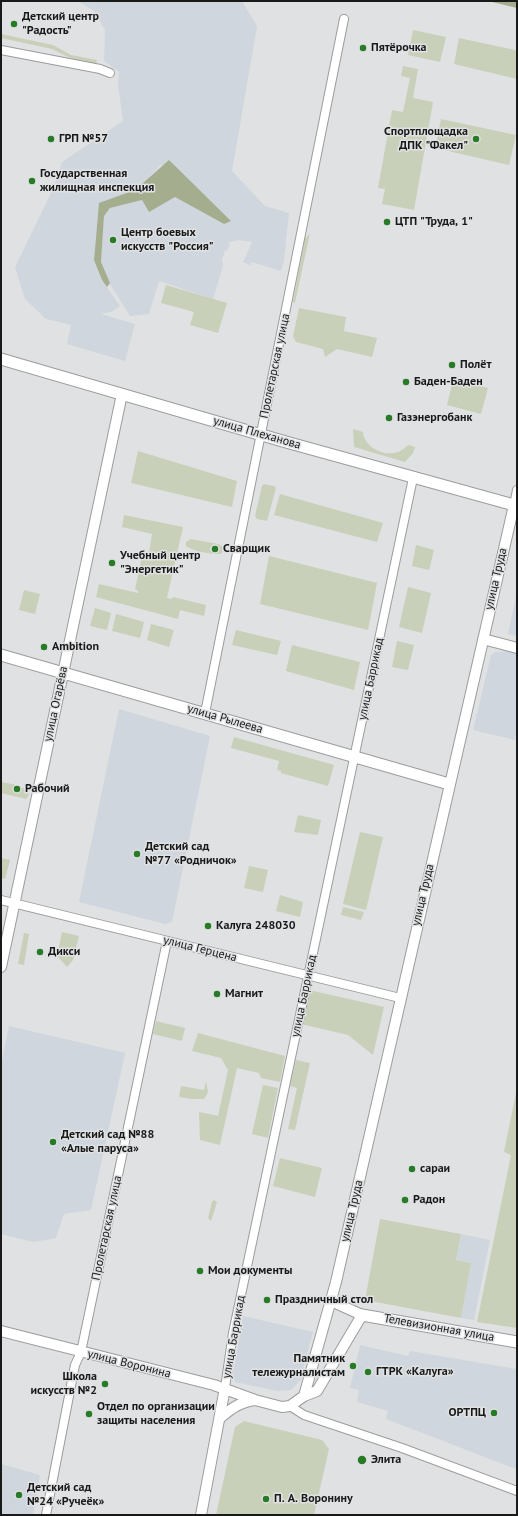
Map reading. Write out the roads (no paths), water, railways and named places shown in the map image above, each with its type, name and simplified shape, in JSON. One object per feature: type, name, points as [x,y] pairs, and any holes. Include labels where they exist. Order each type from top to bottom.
[{"type":"main road","name":"улица Плеханова","points":[[1,359],[413,478],[514,505]]},
{"type":"main road","name":"улица Рылеева","points":[[1,655],[449,784]]},
{"type":"main road","name":"Телевизионная улица","points":[[362,1315],[517,1342]]},
{"type":"street","name":"Пролетарская улица","points":[[204,713],[260,434],[293,280],[344,19]]},
{"type":"street","points":[[1,50],[100,70],[110,74]]},
{"type":"street","name":"улица Огарёва","points":[[1,967],[122,394]]},
{"type":"street","name":"улица Баррикад","points":[[201,1515],[220,1418],[233,1333],[413,478]]},
{"type":"street","name":"улица Труда","points":[[297,1402],[331,1301],[517,490]]},
{"type":"street","points":[[483,639],[517,648]]},
{"type":"street","name":"улица Герцена","points":[[1,900],[400,998]]},
{"type":"street","name":"Пролетарская улица","points":[[46,1515],[75,1365],[81,1352],[167,941]]},
{"type":"street","points":[[220,1418],[234,1406],[244,1402],[255,1400],[282,1407],[297,1402],[317,1391],[362,1315],[331,1301]]},
{"type":"street","name":"улица Воронина","points":[[1,1332],[225,1388],[255,1400]]},
{"type":"street","points":[[297,1402],[304,1415],[402,1448],[517,1492]]},
{"type":"place","name":"Детский центр \"Радость\"","points":[[14,24]]},
{"type":"place","name":"Пятёрочка","points":[[363,48]]},
{"type":"place","name":"ГРП №57","points":[[51,139]]},
{"type":"place","name":"Спортплощадка ДПК \"Факел\"","points":[[476,139]]},
{"type":"place","name":"Государственная жилищная инспекция","points":[[32,181]]},
{"type":"place","name":"ЦТП \"Труда, 1\"","points":[[387,222]]},
{"type":"place","name":"Центр боевых искусств \"Россия\"","points":[[113,240]]},
{"type":"place","name":"Полёт","points":[[452,365]]},
{"type":"place","name":"Баден-Баден","points":[[406,382]]},
{"type":"place","name":"Газэнергобанк","points":[[389,418]]},
{"type":"place","name":"Сварщик","points":[[215,549]]},
{"type":"place","name":"Учебный центр \"Энергетик\"","points":[[112,563]]},
{"type":"place","name":"Ambition","points":[[44,647]]},
{"type":"place","name":"Рабочий","points":[[17,789]]},
{"type":"place","name":"Детский сад №77 «Родничок»","points":[[137,854]]},
{"type":"place","name":"Калуга 248030","points":[[208,926]]},
{"type":"place","name":"Дикси","points":[[40,952]]},
{"type":"place","name":"Магнит","points":[[217,994]]},
{"type":"place","name":"Детский сад №88 «Алые паруса»","points":[[53,1142]]},
{"type":"place","name":"сараи","points":[[412,1169]]},
{"type":"place","name":"Радон","points":[[405,1200]]},
{"type":"place","name":"Мои документы","points":[[200,1271]]},
{"type":"place","name":"Праздничный стол","points":[[267,1300]]},
{"type":"place","name":"Памятник тележурналистам","points":[[353,1366]]},
{"type":"place","name":"ГТРК «Калуга»","points":[[368,1372]]},
{"type":"place","name":"Школа искусств №2","points":[[105,1384]]},
{"type":"place","name":"ОРТПЦ","points":[[494,1413]]},
{"type":"place","name":"Отдел по организации защиты населения","points":[[89,1414]]},
{"type":"place","name":"Элита","points":[[362,1460]]},
{"type":"place","name":"Детский сад №24 «Ручеёк»","points":[[19,1495]]},
{"type":"place","name":"П. А. Воронину","points":[[266,1499]]}]
